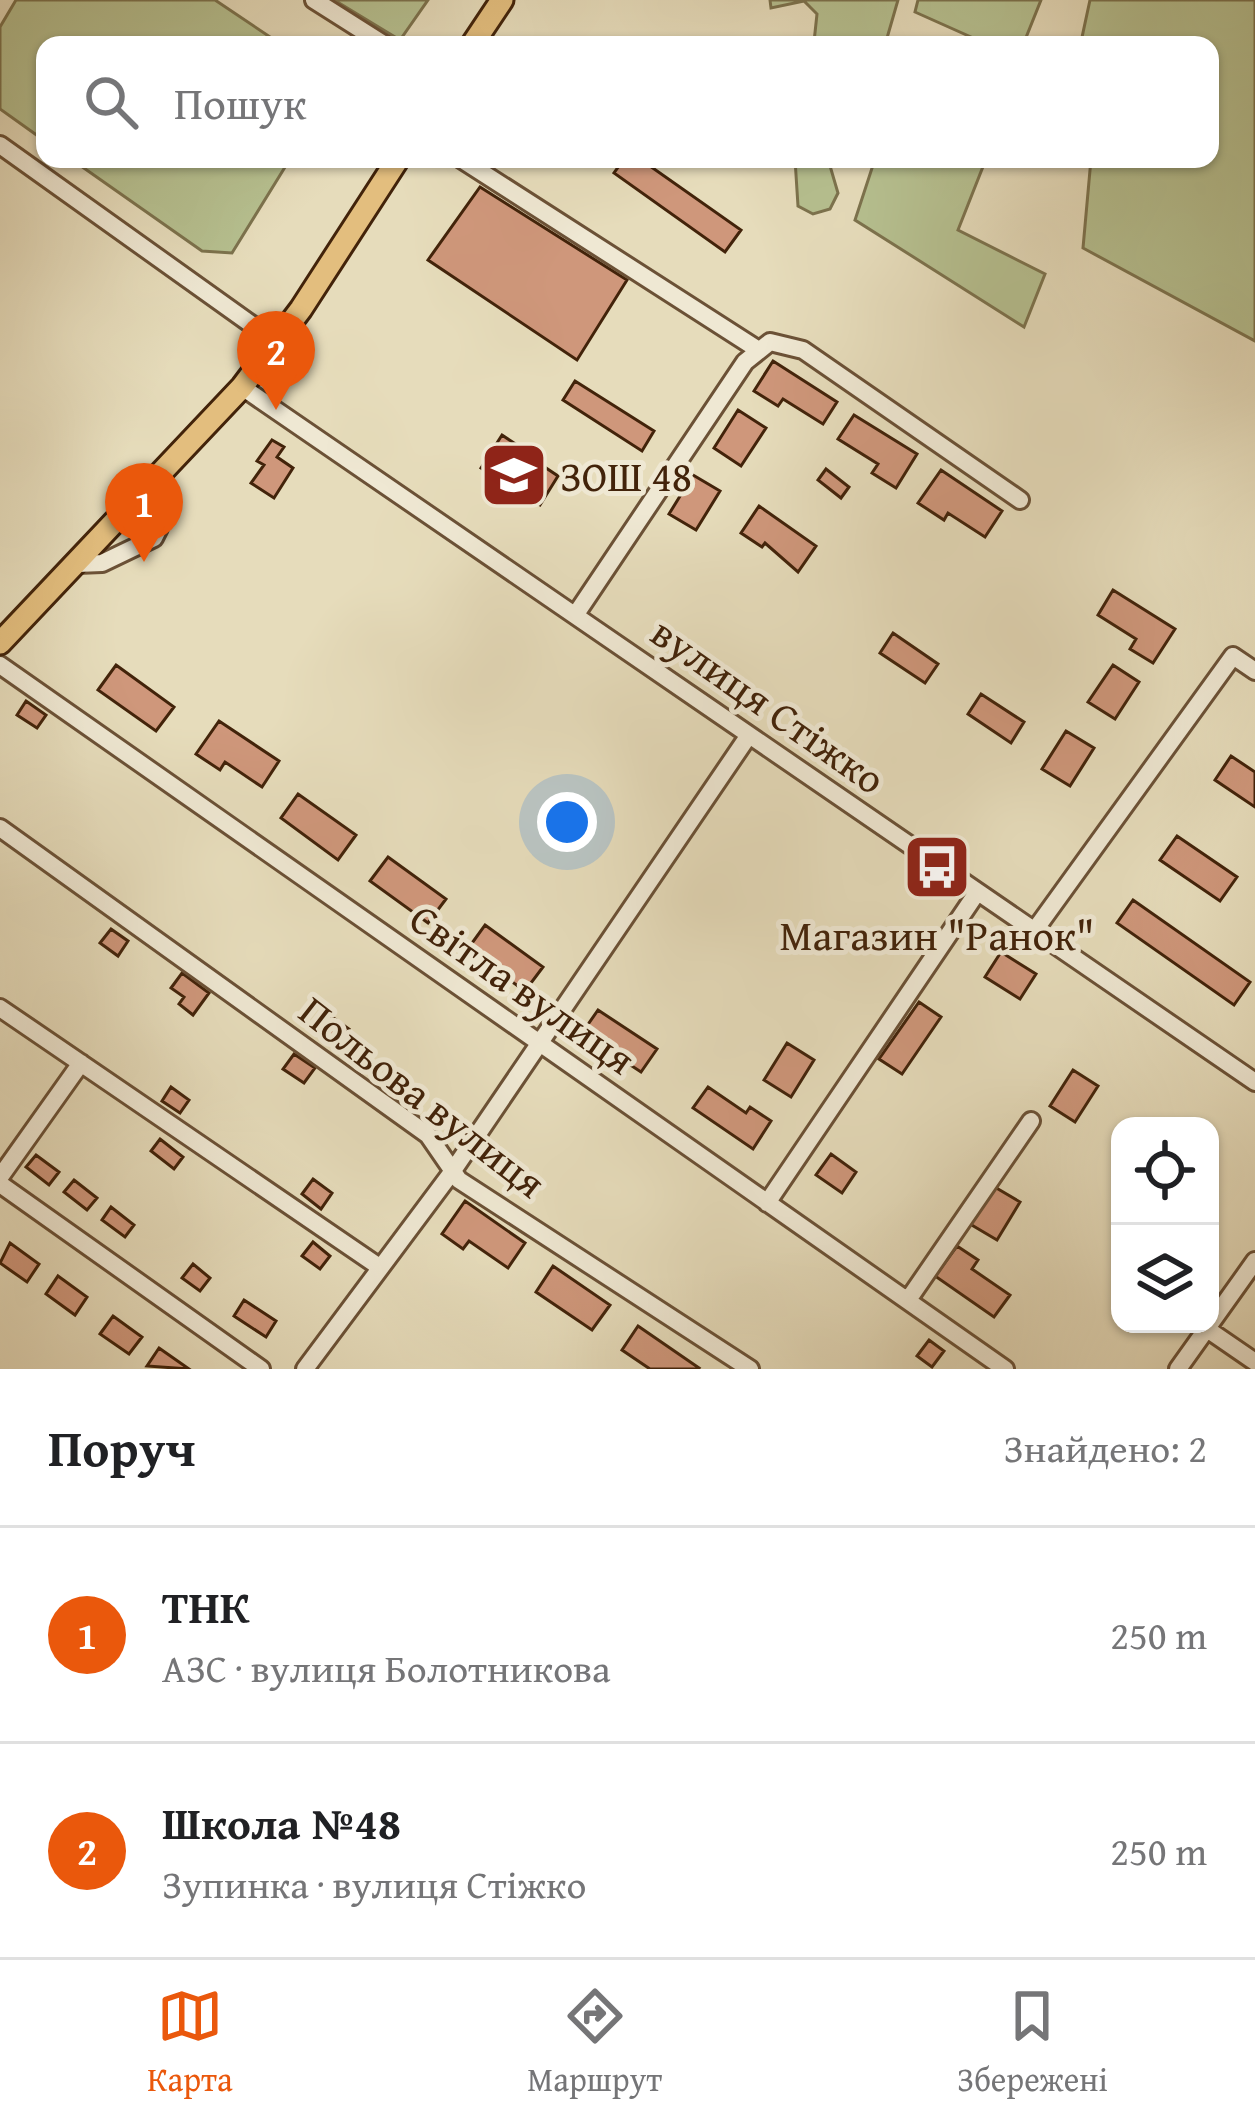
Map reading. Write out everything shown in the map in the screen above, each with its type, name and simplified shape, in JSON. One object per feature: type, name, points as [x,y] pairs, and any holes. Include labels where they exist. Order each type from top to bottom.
[{"type":"main road","points":[[478,36],[502,0]]},
{"type":"main road","points":[[0,643],[242,387],[392,168]]},
{"type":"street","points":[[314,0],[371,36]]},
{"type":"street","points":[[0,145],[276,342]]},
{"type":"street","points":[[474,168],[751,356]]},
{"type":"street","points":[[576,614],[751,356],[770,342],[803,350],[1020,500]]},
{"type":"street","name":"вулиця Стіжко","points":[[242,387],[1032,934],[1255,1082]]},
{"type":"street","points":[[77,564],[101,563],[154,538],[159,528],[149,490]]},
{"type":"street","points":[[1032,934],[1233,656],[1255,671]]},
{"type":"street","name":"Світла вулиця","points":[[0,664],[1005,1369]]},
{"type":"street","points":[[305,1369],[452,1172],[536,1041],[749,735]]},
{"type":"street","name":"Польова вулиця","points":[[0,828],[428,1135],[443,1150],[452,1172],[750,1369]]},
{"type":"street","points":[[767,1203],[976,894]]},
{"type":"street","points":[[0,1008],[378,1266]]},
{"type":"street","points":[[81,1063],[0,1180],[261,1369]]},
{"type":"street","points":[[908,1300],[1031,1120]]},
{"type":"street","points":[[1219,1312],[1255,1261]]},
{"type":"street","points":[[1178,1369],[1204,1333]]},
{"type":"street","points":[[1213,1333],[1255,1362]]},
{"type":"green space","points":[[16,0],[215,0],[269,36],[36,36],[36,135],[0,109],[0,27]]},
{"type":"green space","points":[[334,0],[428,0],[403,36],[393,36]]},
{"type":"green space","points":[[770,0],[898,0],[888,36],[815,36],[817,14],[804,1],[771,8]]},
{"type":"green space","points":[[918,0],[1041,0],[1027,36],[969,36],[915,12]]},
{"type":"green space","points":[[1090,0],[1255,0],[1255,341],[1083,248],[1090,168],[1219,168],[1219,36],[1082,36]]},
{"type":"green space","points":[[84,168],[284,168],[232,253],[202,251]]},
{"type":"green space","points":[[796,168],[831,168],[838,193],[830,209],[813,214],[798,206]]},
{"type":"green space","points":[[872,168],[982,168],[958,230],[1045,274],[1024,327],[855,220]]},
{"type":"building","points":[[618,168],[653,168],[741,230],[725,252],[614,173]]},
{"type":"building","points":[[480,187],[627,280],[577,360],[428,260]]},
{"type":"building","points":[[773,361],[837,402],[823,424],[783,399],[778,406],[754,391]]},
{"type":"building","points":[[575,381],[654,431],[642,451],[563,400]]},
{"type":"building","points":[[738,410],[766,428],[741,466],[714,448]]},
{"type":"building","points":[[854,415],[917,454],[896,488],[872,473],[878,464],[838,439]]},
{"type":"building","points":[[502,435],[520,447],[513,459],[538,475],[543,466],[558,476],[540,505],[481,468]]},
{"type":"building","points":[[272,440],[284,447],[277,457],[293,468],[274,498],[251,483],[264,465],[257,461]]},
{"type":"building","points":[[826,469],[849,487],[841,498],[818,480]]},
{"type":"building","points":[[941,470],[1002,511],[985,537],[948,513],[944,520],[918,503]]},
{"type":"building","points":[[693,475],[720,491],[696,530],[669,514]]},
{"type":"building","points":[[759,506],[816,546],[798,572],[765,543],[762,547],[741,533]]},
{"type":"building","points":[[1113,590],[1175,629],[1153,663],[1130,649],[1136,639],[1098,615]]},
{"type":"building","points":[[893,633],[938,664],[925,683],[880,653]]},
{"type":"building","points":[[116,665],[174,707],[156,731],[98,690]]},
{"type":"building","points":[[1113,665],[1139,682],[1115,719],[1088,702]]},
{"type":"building","points":[[981,694],[1024,722],[1011,743],[968,714]]},
{"type":"building","points":[[26,701],[46,715],[37,728],[17,715]]},
{"type":"building","points":[[219,721],[279,761],[262,787],[225,762],[220,770],[196,754]]},
{"type":"building","points":[[1066,731],[1094,748],[1070,786],[1042,769]]},
{"type":"building","points":[[1231,756],[1255,772],[1255,807],[1215,780]]},
{"type":"building","points":[[298,794],[356,835],[338,860],[281,818]]},
{"type":"building","points":[[1177,836],[1237,877],[1220,901],[1160,860]]},
{"type":"building","points":[[388,857],[446,899],[428,923],[370,881]]},
{"type":"building","points":[[1133,900],[1250,982],[1234,1005],[1117,923]]},
{"type":"building","points":[[485,925],[543,967],[525,991],[467,950]]},
{"type":"building","points":[[111,929],[128,941],[118,956],[100,943]]},
{"type":"building","points":[[1001,952],[1036,974],[1020,999],[985,977]]},
{"type":"building","points":[[182,973],[209,993],[193,1015],[179,1004],[184,997],[171,988]]},
{"type":"building","points":[[919,1002],[941,1017],[902,1074],[879,1059]]},
{"type":"building","points":[[598,1010],[657,1049],[641,1072],[582,1033]]},
{"type":"building","points":[[328,1014],[349,1029],[338,1044],[317,1029]]},
{"type":"building","points":[[787,1043],[814,1060],[791,1097],[764,1080]]},
{"type":"building","points":[[294,1054],[315,1068],[304,1083],[283,1069]]},
{"type":"building","points":[[1073,1070],[1098,1086],[1075,1122],[1050,1106]]},
{"type":"building","points":[[171,1087],[189,1100],[180,1113],[162,1101]]},
{"type":"building","points":[[708,1087],[746,1113],[750,1107],[771,1121],[753,1149],[693,1108]]},
{"type":"building","points":[[160,1139],[183,1157],[174,1169],[151,1151]]},
{"type":"building","points":[[831,1154],[856,1172],[842,1193],[816,1175]]},
{"type":"building","points":[[36,1155],[59,1172],[49,1185],[26,1167]]},
{"type":"building","points":[[313,1179],[332,1193],[321,1209],[302,1194]]},
{"type":"building","points":[[74,1180],[97,1198],[87,1210],[64,1192]]},
{"type":"building","points":[[993,1186],[1020,1202],[997,1240],[970,1224]]},
{"type":"building","points":[[465,1201],[525,1243],[508,1268],[469,1241],[463,1249],[442,1234]]},
{"type":"building","points":[[111,1207],[134,1225],[125,1237],[102,1220]]},
{"type":"building","points":[[313,1242],[330,1256],[320,1269],[302,1256]]},
{"type":"building","points":[[10,1243],[39,1264],[27,1282],[0,1263]]},
{"type":"building","points":[[957,1246],[978,1260],[972,1269],[1010,1295],[994,1317],[935,1276]]},
{"type":"building","points":[[193,1264],[210,1278],[200,1291],[182,1278]]},
{"type":"building","points":[[553,1266],[610,1305],[592,1330],[536,1292]]},
{"type":"building","points":[[58,1276],[87,1297],[75,1315],[46,1294]]},
{"type":"building","points":[[244,1300],[276,1321],[266,1337],[234,1316]]},
{"type":"building","points":[[113,1316],[142,1337],[129,1354],[100,1334]]},
{"type":"building","points":[[638,1326],[699,1368],[650,1369],[622,1350]]},
{"type":"building","points":[[929,1340],[944,1351],[932,1367],[917,1356]]},
{"type":"building","points":[[159,1348],[189,1369],[147,1366]]},
{"type":"place","name":"Школа №48","points":[[276,410]]},
{"type":"place","name":"ЗОШ 48","points":[[514,475]]},
{"type":"place","name":"ТНК","points":[[144,562]]},
{"type":"place","name":"Магазин \"Ранок\"","points":[[937,867]]}]
